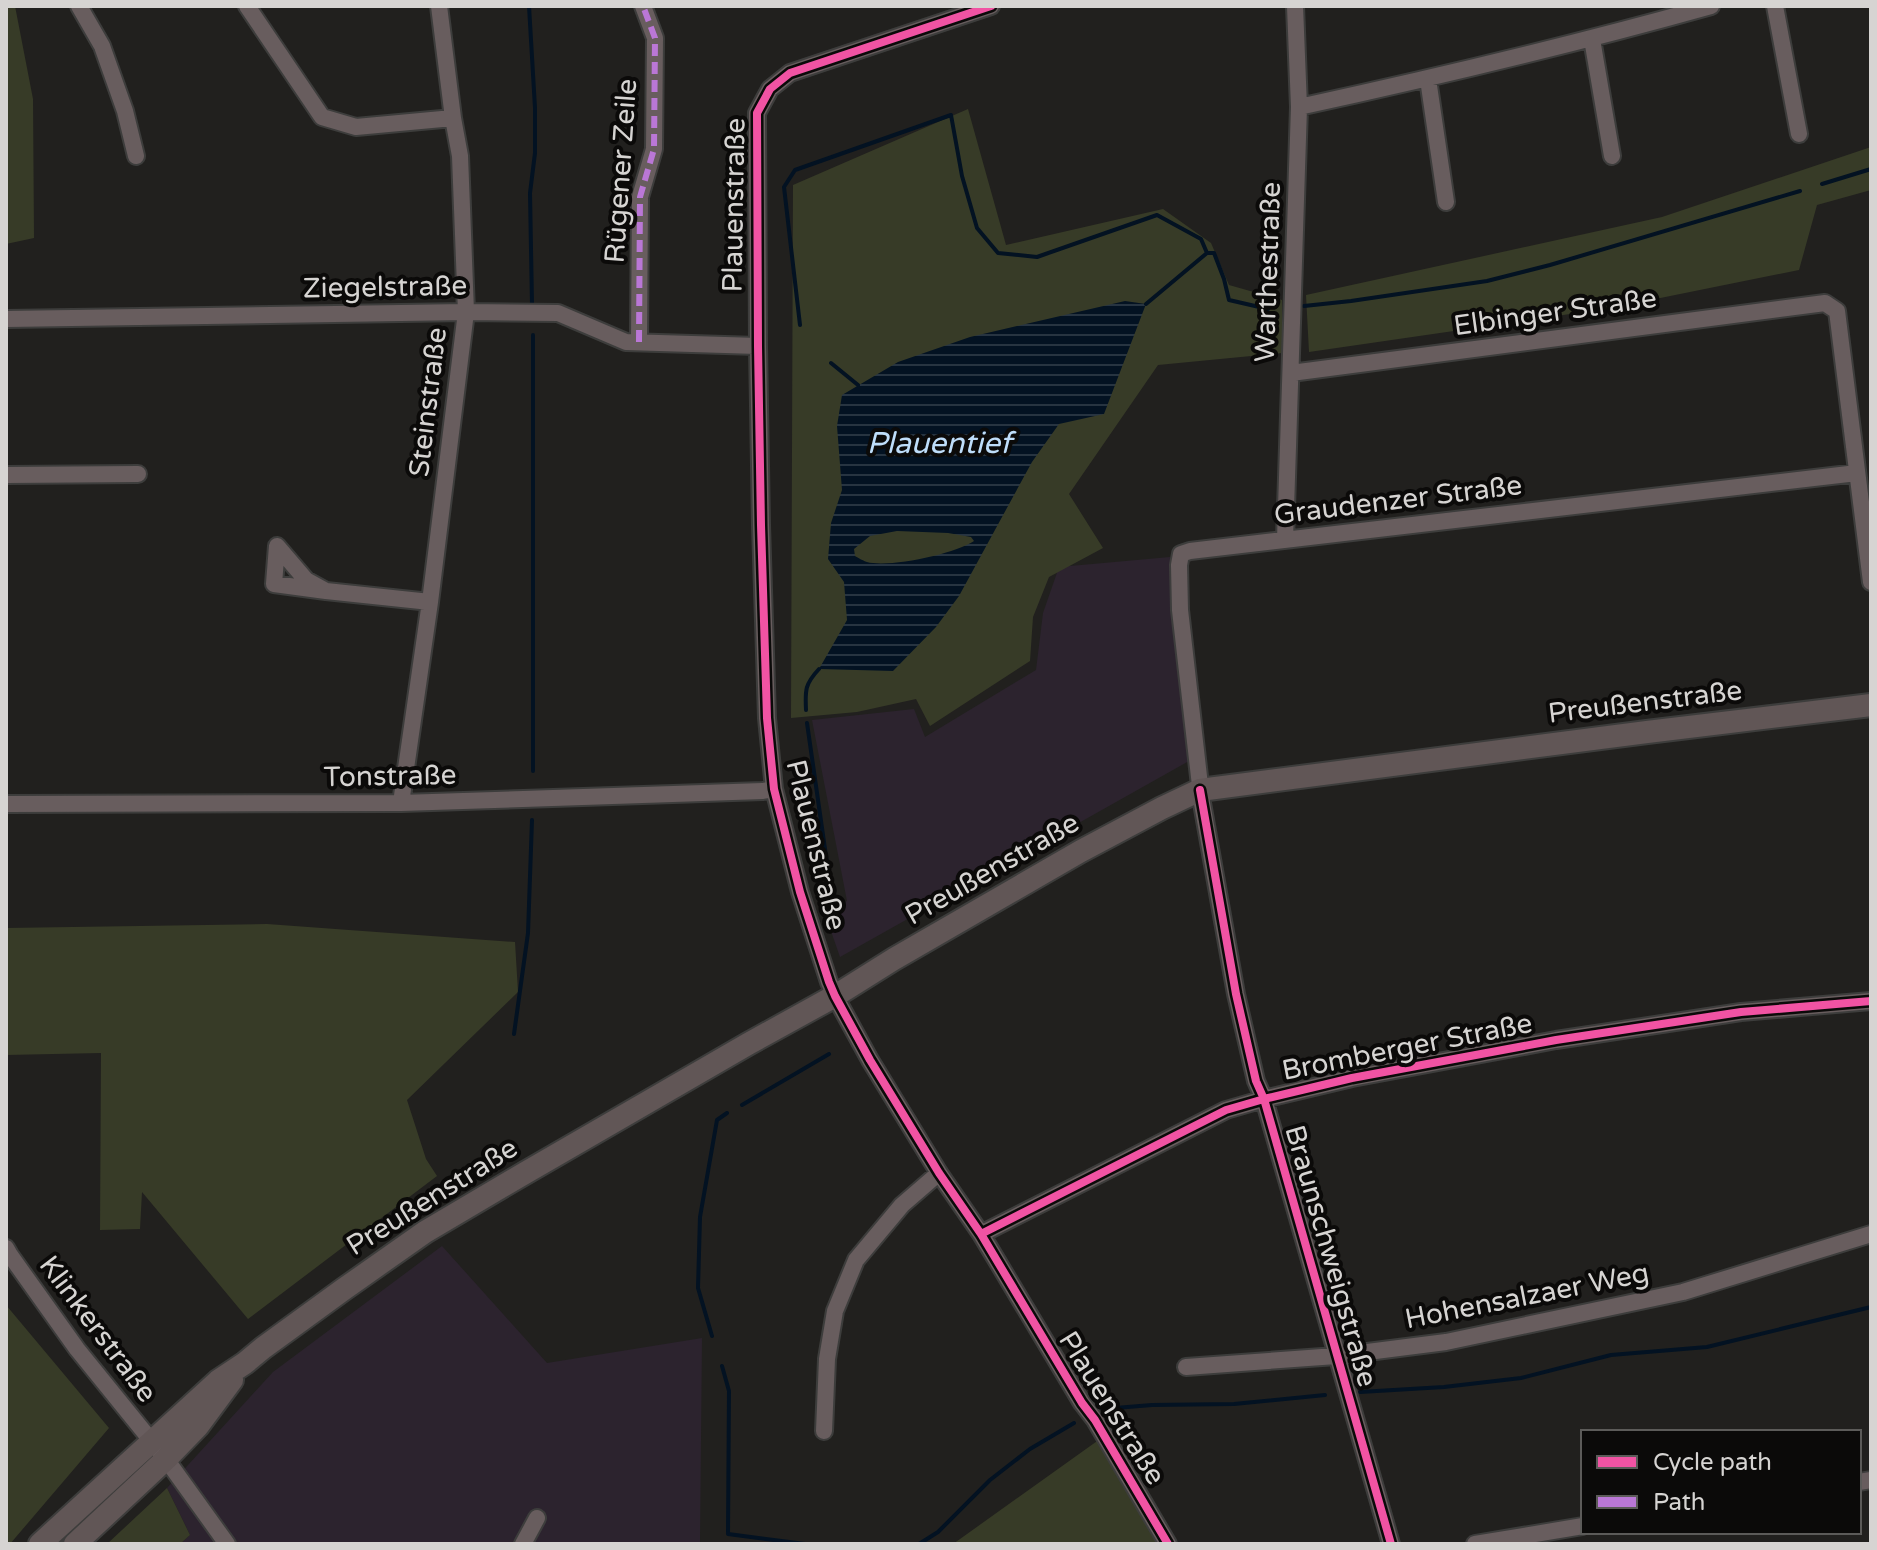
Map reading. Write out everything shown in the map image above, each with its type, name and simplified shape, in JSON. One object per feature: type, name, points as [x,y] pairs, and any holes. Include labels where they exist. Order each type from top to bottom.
[{"type":"main road","name":"Preußenstraße","points":[[40,1544],[199,1396],[425,1232],[1081,851],[1200,790],[1871,705]]},
{"type":"main road","name":"Preußenstraße","points":[[75,1544],[198,1426],[245,1363]]},
{"type":"street","points":[[79,6],[102,46],[125,111],[136,156]]},
{"type":"street","points":[[247,6],[322,117],[356,127],[453,118]]},
{"type":"street","name":"Steinstraße","points":[[401,803],[466,312],[460,156],[439,6]]},
{"type":"street","name":"Rügener Zeile","points":[[639,342],[640,197],[654,149],[655,38],[643,6]]},
{"type":"street","name":"Plauenstraße","points":[[991,6],[790,73],[770,89],[757,113],[761,525],[767,718],[774,789],[800,892],[835,996],[870,1060],[939,1173],[981,1234],[1168,1544]]},
{"type":"street","name":"Warthestraße","points":[[1285,539],[1299,107],[1295,6]]},
{"type":"street","points":[[1299,107],[1592,39],[1711,6]]},
{"type":"street","points":[[1775,6],[1799,134]]},
{"type":"street","points":[[1592,39],[1612,156]]},
{"type":"street","points":[[1428,79],[1446,202]]},
{"type":"street","name":"Elbinger Straße","points":[[1291,373],[1825,303],[1837,311],[1857,473]]},
{"type":"street","name":"Ziegelstraße","points":[[6,319],[558,313],[626,342],[758,346]]},
{"type":"street","points":[[1857,473],[1871,582]]},
{"type":"street","name":"Graudenzer Straße","points":[[1200,790],[1180,610],[1181,554],[1285,539],[1857,473]]},
{"type":"street","points":[[6,475],[138,474]]},
{"type":"street","points":[[326,591],[430,602]]},
{"type":"street","name":"Tonstraße","points":[[6,804],[401,803],[774,789]]},
{"type":"street","name":"Braunschweigstraße","points":[[1200,790],[1236,994],[1256,1081],[1264,1099],[1391,1544]]},
{"type":"street","name":"Bromberger Straße","points":[[981,1234],[1226,1110],[1264,1099],[1352,1078],[1556,1040],[1741,1012],[1871,1001]]},
{"type":"street","points":[[824,1431],[827,1359],[835,1311],[856,1260],[902,1205],[939,1173]]},
{"type":"street","name":"Hohensalzaer Weg","points":[[1186,1367],[1336,1356],[1446,1342],[1683,1292],[1871,1234]]},
{"type":"street","name":"Klinkerstraße","points":[[6,1248],[77,1349],[166,1459],[227,1544]]},
{"type":"street","points":[[523,1544],[537,1518]]},
{"type":"street","points":[[1475,1544],[1581,1526]]},
{"type":"shaded area","points":[[1170,557],[1189,761],[840,957],[824,911],[847,901],[812,720],[914,709],[925,737],[1036,670],[1043,613],[1059,567]]},
{"type":"shaded area","points":[[442,1246],[547,1363],[702,1338],[700,1544],[180,1544],[190,1535],[167,1488],[273,1372]]},
{"type":"green space","points":[[6,6],[15,6],[33,99],[34,238],[6,244]]},
{"type":"green space","points":[[968,109],[1006,245],[1163,209],[1211,243],[1229,285],[1282,300],[1282,353],[1158,365],[1069,494],[1103,548],[1049,577],[1033,617],[1030,661],[930,726],[916,699],[857,712],[791,718],[793,185]]},
{"type":"green space","points":[[1871,147],[1871,190],[1817,205],[1799,270],[1611,308],[1309,352],[1306,295],[1662,217]]},
{"type":"green space","points":[[267,924],[515,942],[518,992],[407,1100],[426,1159],[437,1176],[248,1319],[142,1192],[140,1229],[100,1230],[101,1053],[6,1055],[6,928]]},
{"type":"green space","points":[[6,1305],[109,1428],[10,1544],[6,1543]]},
{"type":"green space","points":[[1100,1439],[1160,1544],[953,1544]]},
{"type":"green space","points":[[167,1488],[190,1535],[180,1544],[107,1544]]},
{"type":"water","name":"Plauentief","points":[[1125,301],[1146,304],[1104,414],[1059,424],[1032,462],[959,596],[936,627],[893,671],[819,669],[847,620],[844,582],[828,559],[831,523],[842,490],[837,426],[842,395],[898,362],[970,337]],"holes":[[[897,531],[971,537],[974,541],[952,551],[906,561],[866,562],[855,556],[854,549],[870,536]]]},
{"type":"waterway","points":[[529,6],[535,108],[535,153],[530,193],[532,304]]},
{"type":"waterway","points":[[800,325],[784,187],[795,170],[951,115],[962,176],[977,228],[998,253],[1037,257],[1157,215],[1201,239],[1207,253],[1146,304]]},
{"type":"waterway","points":[[1822,184],[1871,169]]},
{"type":"waterway","points":[[1304,306],[1487,281],[1800,191]]},
{"type":"waterway","points":[[1207,253],[1214,253],[1229,300],[1268,309]]},
{"type":"waterway","points":[[533,335],[533,771]]},
{"type":"waterway","points":[[831,363],[858,385]]},
{"type":"waterway","points":[[806,710],[807,688],[819,669]]},
{"type":"waterway","points":[[807,723],[832,898]]},
{"type":"waterway","points":[[514,1034],[528,933],[532,820]]},
{"type":"waterway","points":[[742,1105],[829,1054]]},
{"type":"waterway","points":[[712,1336],[698,1288],[700,1217],[717,1120],[727,1113]]},
{"type":"waterway","points":[[1360,1392],[1521,1378],[1611,1355],[1707,1347],[1871,1307]]},
{"type":"waterway","points":[[722,1366],[729,1391],[728,1534],[805,1544]]},
{"type":"waterway","points":[[1103,1409],[1234,1404],[1325,1395]]},
{"type":"waterway","points":[[919,1544],[938,1532],[990,1480],[1030,1449],[1074,1423]]},
{"type":"marked path","points":[[639,342],[640,197],[654,149],[655,38],[643,6]]},
{"type":"cycle path","points":[[991,6],[790,73],[770,89],[757,113],[761,525],[767,718],[774,789],[800,892],[835,996],[870,1060],[939,1173],[981,1234],[1168,1544]]},
{"type":"cycle path","points":[[1200,790],[1236,994],[1256,1081],[1264,1099],[1391,1544]]},
{"type":"cycle path","points":[[981,1234],[1226,1110],[1264,1099],[1352,1078],[1556,1040],[1741,1012],[1871,1001]]}]
